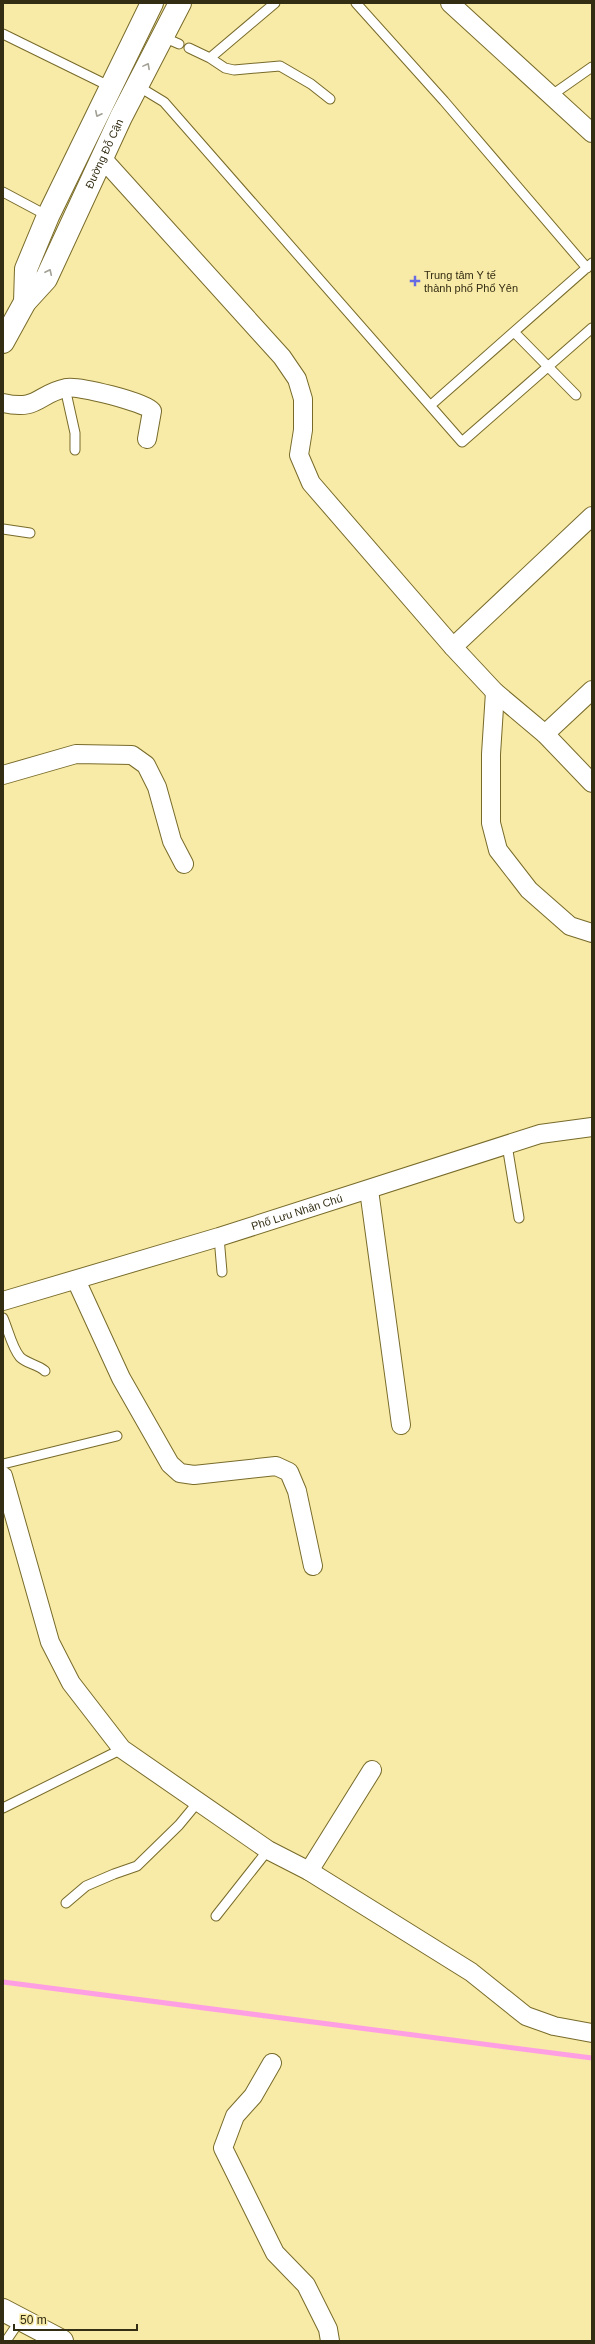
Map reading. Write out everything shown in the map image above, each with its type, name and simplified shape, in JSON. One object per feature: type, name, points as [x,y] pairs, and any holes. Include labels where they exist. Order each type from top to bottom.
[{"type":"main road","name":"Đường Đỗ Cận","points":[[3,342],[25,302],[46,279],[102,158],[124,82],[152,3]]},
{"type":"main road","name":"Đường Đỗ Cận","points":[[25,302],[26,269],[48,216],[124,82],[171,40],[180,3]]},
{"type":"main road","points":[[12,2315],[62,2341]]},
{"type":"street","points":[[450,3],[592,133]]},
{"type":"street","points":[[102,158],[282,357],[297,379],[303,399],[303,430],[299,455],[311,483],[453,647],[495,692],[545,734],[592,783]]},
{"type":"street","points":[[3,403],[16,406],[32,405],[65,388],[75,386],[148,406],[152,411],[147,439]]},
{"type":"street","points":[[453,647],[592,516]]},
{"type":"street","points":[[545,734],[592,690]]},
{"type":"street","points":[[495,692],[491,754],[491,823],[498,850],[528,890],[570,926],[592,933]]},
{"type":"street","points":[[3,775],[76,754],[132,755],[146,765],[158,786],[172,841],[184,864]]},
{"type":"street","name":"Phố Lưu Nhân Chú","points":[[3,1301],[218,1237],[369,1190],[540,1134],[592,1127]]},
{"type":"street","points":[[369,1190],[401,1425]]},
{"type":"street","points":[[76,1280],[121,1378],[170,1464],[180,1473],[194,1475],[276,1466],[289,1472],[297,1492],[314,1566]]},
{"type":"street","points":[[3,1476],[50,1642],[71,1684],[122,1749],[268,1850],[309,1871],[471,1972],[526,2016],[546,2024],[592,2033]]},
{"type":"street","points":[[309,1871],[372,1770]]},
{"type":"street","points":[[272,2063],[253,2096],[235,2116],[223,2148],[275,2253],[306,2285],[328,2329],[330,2341]]},
{"type":"lane","points":[[210,58],[275,3]]},
{"type":"lane","points":[[356,3],[589,265],[431,405]]},
{"type":"lane","points":[[3,34],[124,82],[164,102],[462,442],[592,328]]},
{"type":"lane","points":[[189,48],[210,58],[225,68],[234,70],[280,66],[311,84],[330,99]]},
{"type":"lane","points":[[552,95],[592,67]]},
{"type":"lane","points":[[3,192],[48,216]]},
{"type":"lane","points":[[514,332],[576,395]]},
{"type":"lane","points":[[65,388],[75,433],[75,450]]},
{"type":"lane","points":[[3,529],[30,533]]},
{"type":"lane","points":[[507,1145],[519,1218]]},
{"type":"lane","points":[[218,1237],[222,1272]]},
{"type":"lane","points":[[3,1318],[19,1356],[27,1362],[37,1364],[45,1371]]},
{"type":"lane","points":[[3,1464],[117,1436]]},
{"type":"lane","points":[[3,1808],[122,1749]]},
{"type":"lane","points":[[66,1903],[86,1886],[137,1866],[175,1829],[198,1802]]},
{"type":"lane","points":[[216,1916],[268,1850]]},
{"type":"lane","points":[[6,2341],[12,2315]]},
{"type":"waterway","points":[[3,1982],[592,2058]]},
{"type":"place","name":"Trung tâm Y tế thành phố Phổ Yên","points":[[415,281]]}]
